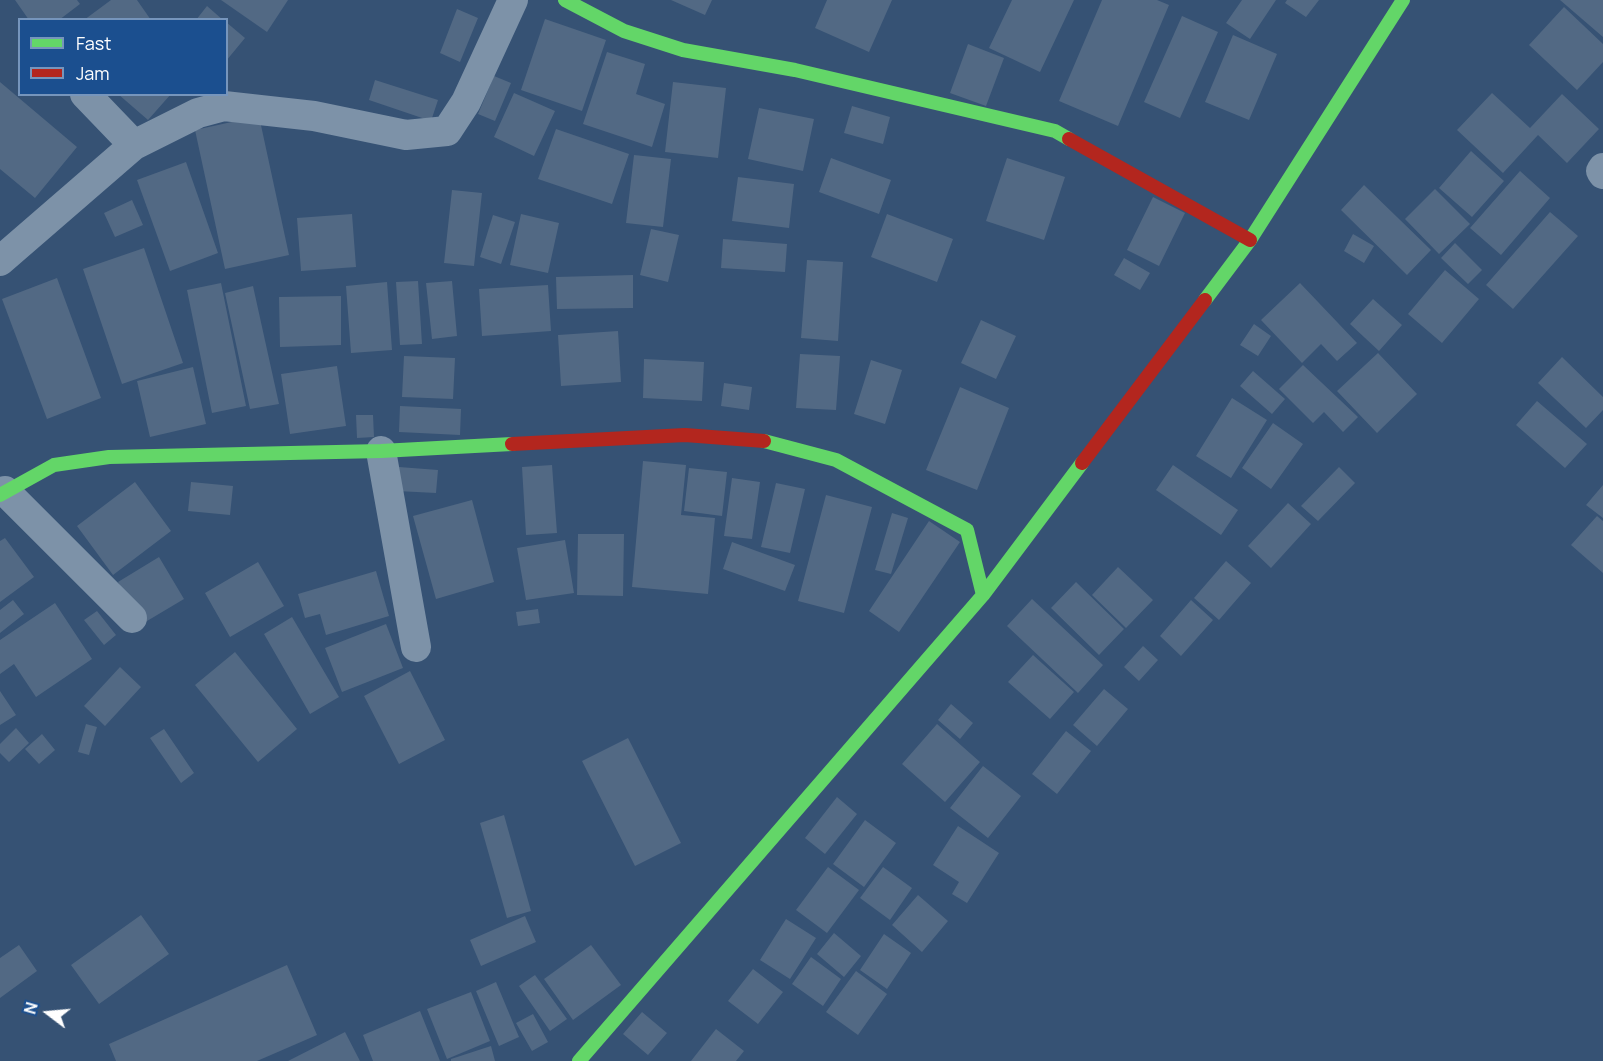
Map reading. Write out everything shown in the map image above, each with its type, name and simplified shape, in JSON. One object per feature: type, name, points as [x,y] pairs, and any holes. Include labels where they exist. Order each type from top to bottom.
[{"type":"street","points":[[0,261],[134,145],[198,114],[224,106],[314,116],[406,135],[447,131],[466,102],[513,0]]},
{"type":"street","points":[[565,0],[624,31],[683,51],[795,70],[1055,131],[1250,240]]},
{"type":"street","points":[[579,1061],[983,595],[1250,240],[1402,0]]},
{"type":"street","points":[[87,96],[134,145]]},
{"type":"street","points":[[1603,168],[1601,171],[1603,174]]},
{"type":"street","points":[[132,618],[3,493],[54,465],[109,457],[381,451],[685,435],[756,439],[836,460],[967,530],[983,595]]},
{"type":"street","points":[[381,451],[417,647]]},
{"type":"building","points":[[15,0],[77,0],[80,4],[62,18],[28,18]]},
{"type":"building","points":[[111,0],[137,0],[150,18],[87,18]]},
{"type":"building","points":[[221,0],[288,0],[267,32]]},
{"type":"building","points":[[671,0],[712,0],[705,15]]},
{"type":"building","points":[[827,0],[892,0],[869,52],[815,28]]},
{"type":"building","points":[[1012,0],[1074,0],[1040,72],[989,48]]},
{"type":"building","points":[[1102,0],[1157,0],[1169,5],[1118,126],[1059,101]]},
{"type":"building","points":[[1242,0],[1276,0],[1250,39],[1226,23]]},
{"type":"building","points":[[1287,0],[1319,0],[1306,17],[1285,3]]},
{"type":"building","points":[[1560,0],[1603,0],[1603,37]]},
{"type":"building","points":[[207,6],[221,18],[198,18]]},
{"type":"building","points":[[1564,7],[1603,44],[1603,62],[1577,90],[1529,45]]},
{"type":"building","points":[[457,9],[478,18],[460,62],[440,53]]},
{"type":"building","points":[[1182,16],[1218,32],[1180,118],[1144,102]]},
{"type":"building","points":[[545,19],[606,40],[582,111],[521,90]]},
{"type":"building","points":[[228,24],[245,38],[228,59]]},
{"type":"building","points":[[1233,35],[1277,54],[1249,120],[1205,102]]},
{"type":"building","points":[[968,44],[1004,58],[986,106],[950,93]]},
{"type":"building","points":[[607,52],[645,64],[636,94],[665,104],[652,147],[583,124]]},
{"type":"building","points":[[494,76],[511,83],[495,121],[478,114]]},
{"type":"building","points":[[375,80],[438,100],[431,121],[369,100]]},
{"type":"building","points":[[0,82],[77,147],[35,198],[0,169]]},
{"type":"building","points":[[673,82],[726,88],[718,158],[665,152]]},
{"type":"building","points":[[514,93],[555,111],[534,156],[494,137]]},
{"type":"building","points":[[1492,93],[1530,128],[1562,94],[1599,129],[1567,163],[1538,135],[1503,173],[1457,130]]},
{"type":"building","points":[[120,96],[169,96],[148,120]]},
{"type":"building","points":[[852,106],[890,117],[883,144],[844,133]]},
{"type":"building","points":[[759,108],[814,119],[803,171],[748,159]]},
{"type":"building","points":[[259,116],[289,255],[225,269],[195,130]]},
{"type":"building","points":[[556,129],[629,154],[612,204],[538,179]]},
{"type":"building","points":[[1471,151],[1504,181],[1472,217],[1439,188]]},
{"type":"building","points":[[634,155],[671,159],[663,227],[626,223]]},
{"type":"building","points":[[831,158],[891,180],[879,214],[819,192]]},
{"type":"building","points":[[1007,158],[1065,177],[1044,240],[986,221]]},
{"type":"building","points":[[186,162],[218,253],[170,271],[137,180]]},
{"type":"building","points":[[1520,171],[1550,198],[1501,255],[1470,228]]},
{"type":"building","points":[[738,177],[794,184],[789,228],[732,221]]},
{"type":"building","points":[[1364,185],[1431,250],[1407,275],[1341,210]]},
{"type":"building","points":[[1435,189],[1470,224],[1439,254],[1405,219]]},
{"type":"building","points":[[452,190],[482,193],[474,266],[444,263]]},
{"type":"building","points":[[1153,197],[1185,213],[1159,266],[1127,250]]},
{"type":"building","points":[[132,200],[143,225],[115,237],[104,213]]},
{"type":"building","points":[[1550,212],[1578,236],[1513,309],[1486,285]]},
{"type":"building","points":[[352,214],[356,267],[301,271],[297,218]]},
{"type":"building","points":[[521,214],[559,223],[548,273],[510,265]]},
{"type":"building","points":[[887,214],[953,239],[937,282],[871,257]]},
{"type":"building","points":[[493,215],[515,222],[501,264],[480,257]]},
{"type":"building","points":[[651,229],[679,235],[668,282],[640,275]]},
{"type":"building","points":[[1353,234],[1374,246],[1364,263],[1344,251]]},
{"type":"building","points":[[723,239],[787,244],[785,272],[721,268]]},
{"type":"building","points":[[1455,243],[1482,270],[1468,284],[1441,258]]},
{"type":"building","points":[[144,248],[183,363],[122,384],[83,269]]},
{"type":"building","points":[[1124,258],[1150,273],[1140,290],[1114,275]]},
{"type":"building","points":[[807,260],[843,262],[838,341],[801,338]]},
{"type":"building","points":[[1445,270],[1479,299],[1442,343],[1408,314]]},
{"type":"building","points":[[633,275],[633,308],[557,309],[556,277]]},
{"type":"building","points":[[57,278],[101,398],[47,419],[2,299]]},
{"type":"building","points":[[418,281],[422,344],[400,345],[396,282]]},
{"type":"building","points":[[452,281],[457,336],[432,339],[426,283]]},
{"type":"building","points":[[387,282],[392,350],[351,353],[346,286]]},
{"type":"building","points":[[221,283],[246,406],[212,413],[187,290]]},
{"type":"building","points":[[1300,283],[1357,343],[1337,361],[1321,344],[1302,363],[1261,320]]},
{"type":"building","points":[[548,285],[551,331],[482,336],[479,289]]},
{"type":"building","points":[[253,286],[279,404],[250,409],[225,293]]},
{"type":"building","points":[[341,296],[341,345],[280,347],[279,297]]},
{"type":"building","points":[[1373,299],[1402,325],[1379,351],[1350,324]]},
{"type":"building","points":[[981,320],[1016,336],[996,379],[961,363]]},
{"type":"building","points":[[1254,324],[1271,336],[1258,356],[1240,345]]},
{"type":"building","points":[[618,331],[621,382],[561,386],[558,335]]},
{"type":"building","points":[[1378,353],[1417,394],[1377,433],[1337,391]]},
{"type":"building","points":[[800,354],[840,356],[836,410],[796,408]]},
{"type":"building","points":[[404,356],[455,358],[453,399],[402,397]]},
{"type":"building","points":[[1562,357],[1603,397],[1603,410],[1586,428],[1538,383]]},
{"type":"building","points":[[644,359],[704,362],[702,401],[643,398]]},
{"type":"building","points":[[871,360],[902,370],[885,424],[854,414]]},
{"type":"building","points":[[1303,365],[1358,417],[1343,432],[1324,412],[1313,423],[1279,389]]},
{"type":"building","points":[[337,366],[346,426],[290,434],[281,374]]},
{"type":"building","points":[[193,367],[206,424],[150,437],[137,381]]},
{"type":"building","points":[[1253,371],[1285,399],[1272,414],[1240,386]]},
{"type":"building","points":[[724,383],[752,387],[749,410],[721,406]]},
{"type":"building","points":[[960,387],[1009,408],[977,490],[926,470]]},
{"type":"building","points":[[1232,398],[1267,420],[1231,478],[1196,456]]},
{"type":"building","points":[[1537,401],[1587,444],[1565,468],[1516,425]]},
{"type":"building","points":[[400,406],[461,409],[460,435],[399,432]]},
{"type":"building","points":[[356,415],[373,415],[374,437],[357,438]]},
{"type":"building","points":[[1273,423],[1303,444],[1271,489],[1242,468]]},
{"type":"building","points":[[643,461],[686,465],[681,515],[715,518],[708,594],[632,587]]},
{"type":"building","points":[[552,465],[557,533],[526,535],[522,467]]},
{"type":"building","points":[[1173,465],[1238,510],[1221,535],[1156,490]]},
{"type":"building","points":[[399,467],[438,470],[436,493],[397,491]]},
{"type":"building","points":[[1339,467],[1355,483],[1318,521],[1301,506]]},
{"type":"building","points":[[689,468],[727,472],[722,516],[684,511]]},
{"type":"building","points":[[732,478],[760,482],[752,539],[724,536]]},
{"type":"building","points":[[135,482],[171,531],[113,575],[77,526]]},
{"type":"building","points":[[191,482],[233,486],[230,515],[188,511]]},
{"type":"building","points":[[776,483],[805,489],[790,553],[761,547]]},
{"type":"building","points":[[1603,485],[1603,518],[1586,505]]},
{"type":"building","points":[[826,495],[872,507],[844,613],[798,601]]},
{"type":"building","points":[[472,500],[494,582],[436,599],[413,516]]},
{"type":"building","points":[[1288,503],[1311,524],[1271,568],[1248,546]]},
{"type":"building","points":[[892,513],[908,518],[891,574],[875,570]]},
{"type":"building","points":[[1597,516],[1603,521],[1603,573],[1571,545]]},
{"type":"building","points":[[929,521],[960,542],[899,632],[869,611]]},
{"type":"building","points":[[578,534],[624,534],[623,596],[577,595]]},
{"type":"building","points":[[5,538],[34,577],[0,602],[0,541]]},
{"type":"building","points":[[565,540],[574,593],[526,600],[517,548]]},
{"type":"building","points":[[732,542],[795,565],[785,591],[723,569]]},
{"type":"building","points":[[159,557],[184,599],[142,624],[118,582]]},
{"type":"building","points":[[1226,561],[1251,583],[1219,620],[1194,598]]},
{"type":"building","points":[[258,562],[284,606],[230,637],[205,593]]},
{"type":"building","points":[[1118,567],[1153,600],[1126,628],[1092,595]]},
{"type":"building","points":[[376,571],[389,616],[326,635],[320,614],[305,618],[298,594]]},
{"type":"building","points":[[1076,582],[1124,629],[1099,655],[1051,608]]},
{"type":"building","points":[[1032,599],[1103,665],[1078,693],[1007,626]]},
{"type":"building","points":[[13,600],[24,614],[0,633],[0,610]]},
{"type":"building","points":[[1191,600],[1213,620],[1181,656],[1160,636]]},
{"type":"building","points":[[55,603],[92,659],[36,697],[14,664],[0,674],[0,640]]},
{"type":"building","points":[[538,609],[540,623],[518,626],[516,612]]},
{"type":"building","points":[[97,611],[116,635],[104,645],[84,620]]},
{"type":"building","points":[[292,617],[339,697],[310,714],[264,634]]},
{"type":"building","points":[[386,624],[403,668],[342,692],[325,648]]},
{"type":"building","points":[[1143,646],[1158,660],[1139,681],[1124,667]]},
{"type":"building","points":[[235,652],[297,729],[258,762],[195,685]]},
{"type":"building","points":[[1033,655],[1074,692],[1050,719],[1008,682]]},
{"type":"building","points":[[120,667],[141,687],[105,726],[84,706]]},
{"type":"building","points":[[410,671],[445,740],[399,764],[364,696]]},
{"type":"building","points":[[1104,689],[1128,709],[1097,746],[1073,725]]},
{"type":"building","points":[[0,691],[16,715],[0,725]]},
{"type":"building","points":[[951,704],[973,723],[960,739],[938,720]]},
{"type":"building","points":[[86,724],[97,727],[89,755],[78,752]]},
{"type":"building","points":[[937,724],[980,762],[945,802],[902,764]]},
{"type":"building","points":[[16,728],[29,743],[9,762],[0,753],[0,744]]},
{"type":"building","points":[[164,729],[194,773],[181,783],[150,738]]},
{"type":"building","points":[[1066,731],[1091,751],[1057,794],[1032,774]]},
{"type":"building","points":[[42,734],[55,750],[39,764],[25,749]]},
{"type":"building","points":[[628,738],[681,843],[635,866],[582,761]]},
{"type":"building","points":[[983,766],[1021,796],[988,838],[950,808]]},
{"type":"building","points":[[837,797],[857,814],[825,854],[805,838]]},
{"type":"building","points":[[504,815],[531,911],[507,918],[480,823]]},
{"type":"building","points":[[865,820],[896,843],[864,887],[833,864]]},
{"type":"building","points":[[958,826],[999,853],[967,903],[952,894],[959,882],[933,865]]},
{"type":"building","points":[[828,867],[859,890],[827,933],[796,910]]},
{"type":"building","points":[[883,867],[912,888],[890,920],[860,898]]},
{"type":"building","points":[[918,895],[948,921],[922,952],[892,925]]},
{"type":"building","points":[[141,915],[169,954],[99,1004],[71,965]]},
{"type":"building","points":[[525,916],[536,942],[481,966],[470,940]]},
{"type":"building","points":[[786,919],[816,938],[790,979],[760,960]]},
{"type":"building","points":[[834,933],[861,956],[844,977],[817,954]]},
{"type":"building","points":[[884,934],[911,953],[887,989],[860,970]]},
{"type":"building","points":[[19,945],[37,971],[0,998],[0,958]]},
{"type":"building","points":[[591,945],[621,985],[573,1020],[544,979]]},
{"type":"building","points":[[811,957],[841,979],[823,1006],[792,984]]},
{"type":"building","points":[[287,965],[317,1035],[257,1061],[116,1061],[109,1044]]},
{"type":"building","points":[[753,969],[783,992],[758,1024],[728,1001]]},
{"type":"building","points":[[856,971],[887,994],[858,1035],[826,1012]]},
{"type":"building","points":[[535,975],[567,1019],[550,1031],[519,986]]},
{"type":"building","points":[[496,982],[519,1037],[499,1046],[476,991]]},
{"type":"building","points":[[471,992],[490,1041],[447,1059],[427,1009]]},
{"type":"building","points":[[420,1011],[440,1061],[373,1061],[363,1035]]},
{"type":"building","points":[[642,1012],[667,1033],[648,1055],[623,1034]]},
{"type":"building","points":[[533,1014],[548,1042],[532,1051],[516,1023]]},
{"type":"building","points":[[716,1029],[744,1051],[736,1061],[691,1061]]},
{"type":"building","points":[[345,1032],[360,1061],[288,1061]]},
{"type":"building","points":[[491,1046],[495,1061],[451,1061],[451,1059]]},
{"type":"traffic: fast","points":[[565,0],[624,31],[683,50],[795,70],[1055,131],[1069,139]]},
{"type":"traffic: fast","points":[[1205,300],[1250,240],[1403,0]]},
{"type":"traffic: fast","points":[[764,441],[836,460],[967,530],[983,595]]},
{"type":"traffic: fast","points":[[0,495],[54,465],[109,457],[381,451],[512,444]]},
{"type":"traffic: fast","points":[[579,1061],[983,595],[1082,463]]},
{"type":"traffic: jam","points":[[1069,139],[1250,240]]},
{"type":"traffic: jam","points":[[1082,463],[1205,300]]},
{"type":"traffic: jam","points":[[512,444],[685,435],[764,441]]}]
